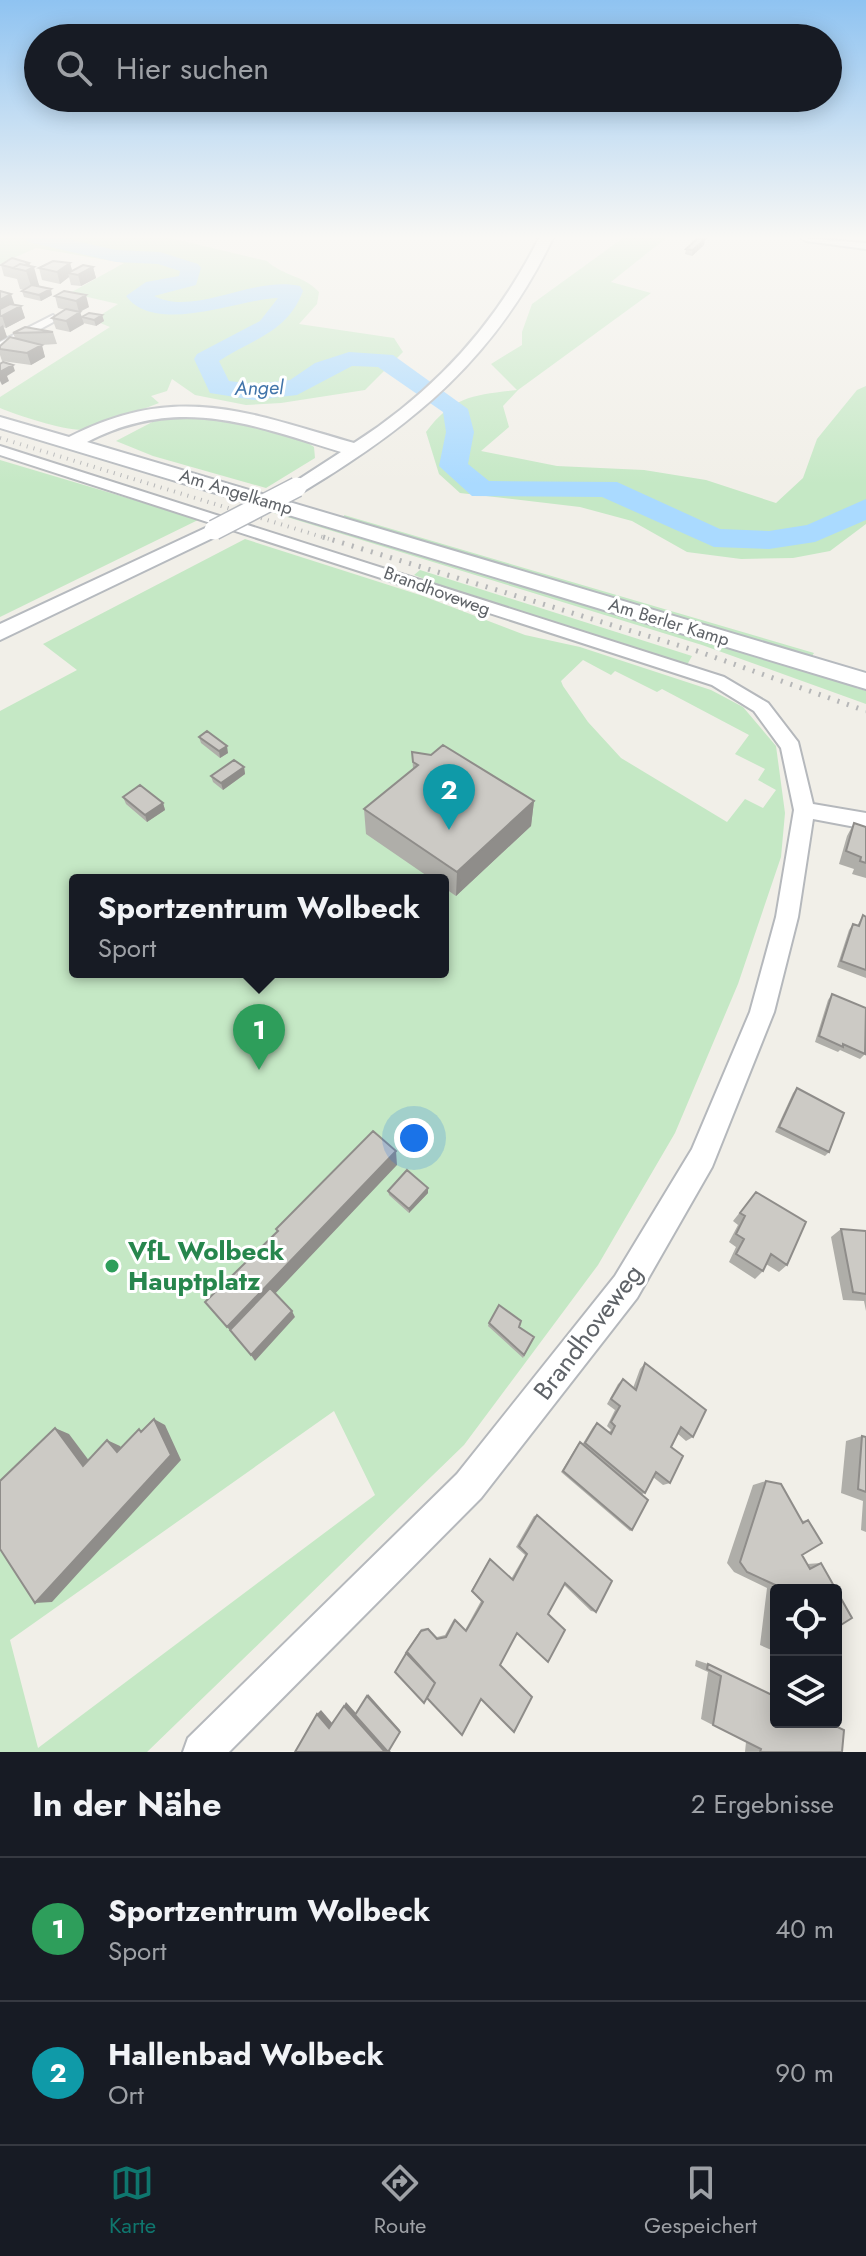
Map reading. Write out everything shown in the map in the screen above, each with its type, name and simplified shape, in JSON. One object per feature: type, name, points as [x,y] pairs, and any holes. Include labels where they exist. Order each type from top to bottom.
[{"type":"main road","points":[[0,633],[297,487],[395,423],[464,363],[501,320]]},
{"type":"main road","points":[[81,446],[166,410],[203,409],[364,445]]},
{"type":"main road","name":"Am Angelkamp","points":[[0,422],[472,563]]},
{"type":"main road","name":"Am Berler Kamp","points":[[472,563],[866,681]]},
{"type":"street","points":[[0,347],[50,320]]},
{"type":"street","name":"Brandhoveweg","points":[[0,450],[718,681],[761,707],[791,747],[804,810],[787,917],[757,1025],[702,1158],[626,1287],[469,1486],[202,1752]]},
{"type":"street","points":[[804,810],[866,821]]},
{"type":"green space","points":[[93,320],[303,320],[299,324],[394,338],[403,352],[365,390],[281,403],[246,405],[195,395],[172,379],[167,391],[151,396],[159,403],[91,429],[72,429],[46,423],[0,408],[0,397],[110,327]]},
{"type":"green space","points":[[526,320],[614,320],[518,390],[503,406],[509,427],[481,451],[557,466],[644,470],[706,480],[776,503],[803,478],[817,439],[857,390],[866,386],[866,524],[830,551],[793,558],[741,559],[687,552],[632,521],[580,507],[460,493],[439,474],[426,432],[455,404],[476,396],[517,390],[491,364],[522,345]]},
{"type":"green space","points":[[186,415],[217,417],[305,441],[314,447],[315,458],[266,488],[153,456],[116,441],[158,419]]},
{"type":"green space","points":[[0,460],[178,513],[198,520],[0,617]]},
{"type":"green space","points":[[274,513],[857,685],[856,688],[866,691],[866,704],[702,645]]},
{"type":"green space","points":[[344,515],[814,653],[812,656],[345,519]]},
{"type":"green space","points":[[245,539],[423,596],[525,635],[580,647],[711,690],[743,707],[776,746],[785,813],[781,857],[738,984],[675,1133],[598,1265],[464,1445],[147,1752],[0,1752],[0,711],[77,670],[43,644]],"holes":[[[583,660],[611,675],[615,671],[657,692],[662,689],[749,735],[735,754],[765,769],[758,780],[776,790],[763,808],[745,799],[727,822],[621,758],[588,722],[561,681]],[[334,1411],[375,1495],[38,1748],[10,1640]]]},
{"type":"green space","points":[[420,570],[692,656],[687,665],[492,605],[414,575]]},
{"type":"building","points":[[25,327],[53,332],[13,333]]},
{"type":"building","points":[[10,337],[42,345],[27,353],[0,349]]},
{"type":"building","points":[[0,364],[13,365],[0,372]]},
{"type":"building","points":[[207,731],[227,746],[219,751],[199,737]]},
{"type":"building","points":[[443,745],[534,801],[457,872],[364,809],[418,765],[413,762],[412,752],[431,755]]},
{"type":"building","points":[[234,760],[244,767],[221,783],[211,776]]},
{"type":"building","points":[[140,785],[163,803],[145,815],[123,797]]},
{"type":"building","points":[[854,823],[866,827],[866,863],[860,861],[861,857],[846,851]]},
{"type":"building","points":[[863,915],[866,917],[866,970],[841,961],[853,924],[859,926]]},
{"type":"building","points":[[832,994],[866,1008],[865,1054],[819,1036]]},
{"type":"building","points":[[797,1088],[844,1113],[829,1152],[779,1127]]},
{"type":"building","points":[[373,1131],[396,1151],[227,1327],[205,1302]]},
{"type":"building","points":[[407,1170],[428,1188],[409,1209],[388,1191]]},
{"type":"building","points":[[756,1192],[806,1222],[787,1265],[771,1254],[763,1271],[736,1254],[744,1239],[736,1234],[745,1216],[740,1213]]},
{"type":"building","points":[[841,1229],[866,1231],[866,1294],[853,1292]]},
{"type":"building","points":[[270,1288],[292,1311],[251,1355],[230,1330]]},
{"type":"building","points":[[499,1305],[521,1321],[519,1327],[534,1337],[524,1355],[489,1323]]},
{"type":"building","points":[[645,1363],[706,1410],[693,1437],[681,1427],[671,1447],[683,1456],[670,1483],[656,1472],[645,1493],[585,1443],[597,1423],[611,1434],[615,1426],[611,1422],[620,1406],[611,1399],[623,1379],[636,1390]]},
{"type":"building","points":[[154,1419],[171,1455],[35,1603],[0,1549],[0,1481],[55,1428],[83,1466],[107,1440],[117,1452],[139,1429],[141,1432]]},
{"type":"building","points":[[862,1436],[866,1437],[866,1492],[858,1489]]},
{"type":"building","points":[[580,1442],[648,1500],[632,1530],[563,1471]]},
{"type":"building","points":[[766,1481],[781,1484],[803,1523],[808,1520],[822,1543],[802,1555],[810,1569],[821,1563],[833,1584],[773,1584],[747,1572],[740,1562]]},
{"type":"building","points":[[537,1515],[612,1581],[596,1612],[565,1583],[548,1614],[565,1630],[548,1662],[517,1633],[500,1665],[532,1697],[514,1732],[481,1699],[462,1735],[427,1698],[435,1683],[406,1653],[421,1631],[428,1629],[437,1639],[446,1637],[455,1620],[466,1631],[483,1602],[472,1591],[490,1559],[513,1580],[527,1554],[519,1546]]},
{"type":"building","points":[[842,1600],[852,1618],[842,1624]]},
{"type":"building","points":[[407,1652],[435,1683],[424,1703],[395,1672]]},
{"type":"building","points":[[708,1664],[770,1694],[770,1728],[844,1730],[842,1752],[760,1752],[761,1749],[713,1725],[721,1676],[707,1669]]},
{"type":"building","points":[[367,1696],[400,1732],[388,1752],[355,1715]]},
{"type":"building","points":[[344,1706],[385,1752],[295,1752],[317,1714],[329,1728]]},
{"type":"waterway","name":"Angel","points":[[276,320],[206,359],[219,388],[254,392],[297,387],[324,368],[349,359],[384,360],[455,409],[460,432],[453,466],[482,490],[607,488],[714,538],[769,540],[815,533],[866,508]]},
{"type":"railway","points":[[0,438],[329,539]]},
{"type":"railway","points":[[323,537],[697,651],[866,711]]},
{"type":"place","name":"Hallenbad Wolbeck","points":[[449,830]]},
{"type":"place","name":"Sportzentrum Wolbeck","points":[[259,1070]]},
{"type":"place","name":"VfL Wolbeck Hauptplatz","points":[[112,1266]]}]
